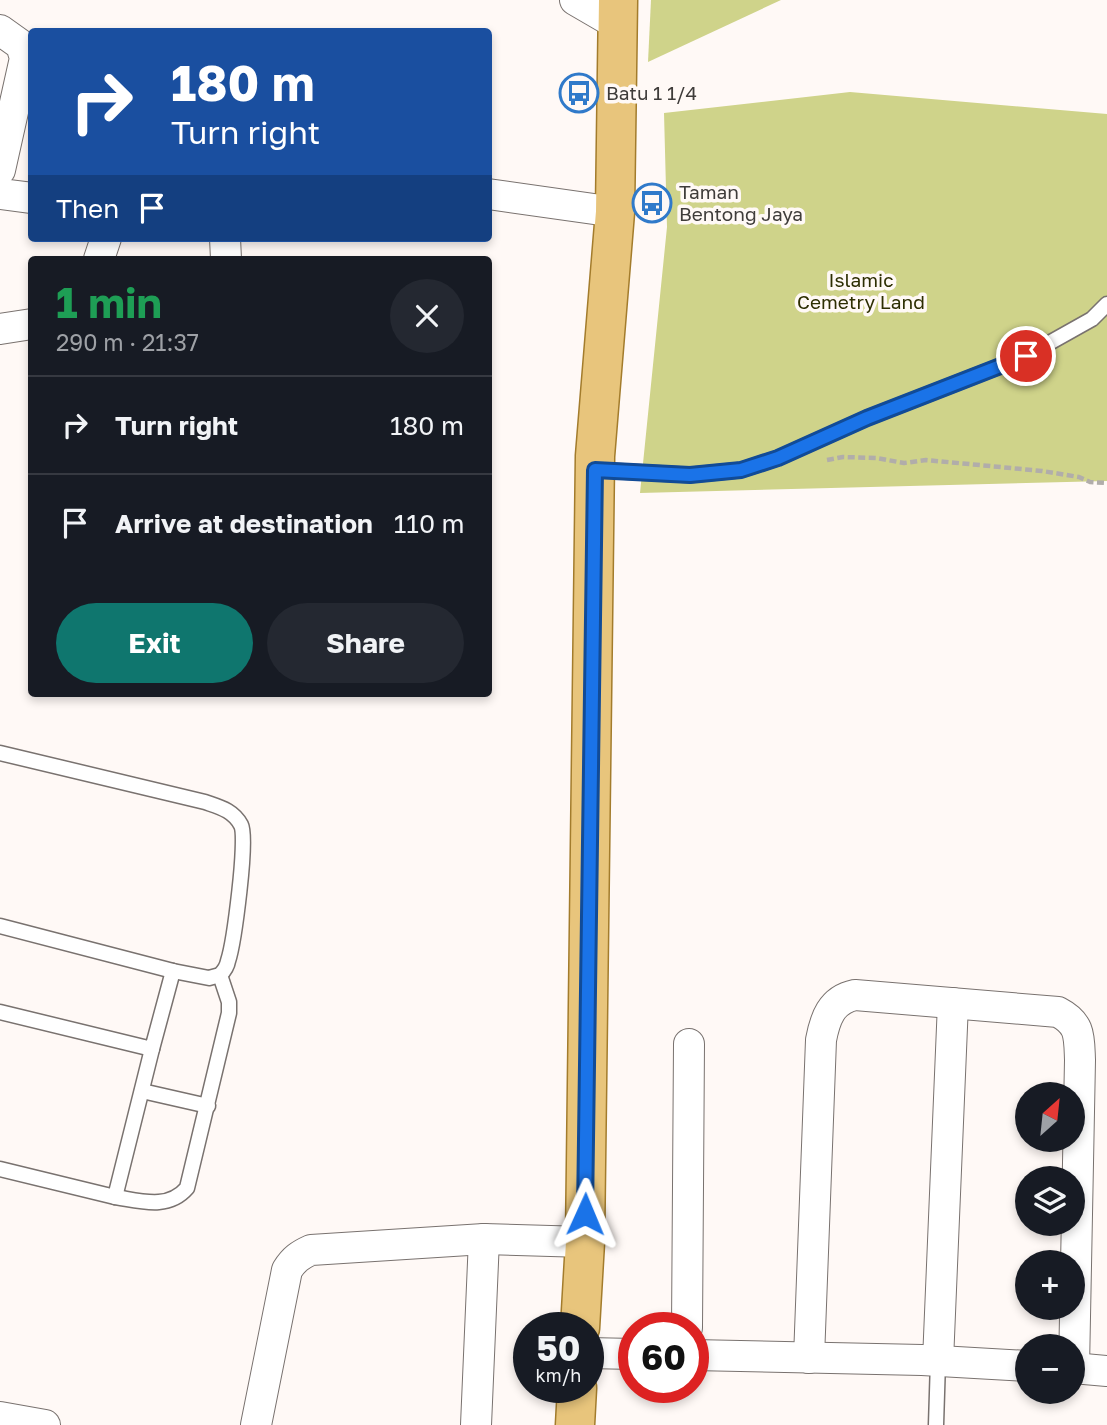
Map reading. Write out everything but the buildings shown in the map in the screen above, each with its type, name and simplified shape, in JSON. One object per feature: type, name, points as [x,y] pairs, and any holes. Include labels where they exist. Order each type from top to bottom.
[{"type":"main road","points":[[581,1312],[585,1242],[595,470],[615,212],[618,12]]},
{"type":"main road","points":[[575,1425],[576,1403]]},
{"type":"street","points":[[575,0],[618,12]]},
{"type":"street","points":[[0,30],[21,45],[25,58],[0,170]]},
{"type":"street","points":[[0,194],[28,198]]},
{"type":"street","points":[[492,195],[615,212]]},
{"type":"street","points":[[0,329],[28,325]]},
{"type":"street","points":[[809,1358],[821,1040],[830,1009],[845,997],[855,995],[1058,1012],[1071,1019],[1079,1038],[1080,1060],[1075,1334]]},
{"type":"street","points":[[938,1362],[953,1003]]},
{"type":"street","points":[[687,1312],[689,1044]]},
{"type":"street","points":[[261,1424],[287,1270],[294,1259],[311,1250],[484,1239],[585,1242]]},
{"type":"street","points":[[476,1425],[484,1239]]},
{"type":"street","points":[[709,1355],[1015,1365]]},
{"type":"street","points":[[1085,1369],[1107,1371]]},
{"type":"street","points":[[0,1417],[45,1425]]},
{"type":"lane","points":[[595,470],[690,475],[741,470],[778,458],[867,418],[1026,356],[1093,319],[1107,304]]},
{"type":"lane","points":[[0,753],[205,802],[235,816],[243,832],[243,855],[229,960],[220,975],[209,978],[173,971],[0,926]]},
{"type":"lane","points":[[116,1197],[173,971]]},
{"type":"lane","points":[[0,1169],[147,1202],[170,1202],[179,1197],[191,1178],[229,1013],[229,1002],[220,975]]},
{"type":"lane","points":[[0,1012],[152,1049]]},
{"type":"lane","points":[[142,1091],[208,1106]]},
{"type":"lane","points":[[936,1425],[938,1362]]},
{"type":"path","points":[[778,458],[805,463],[844,457],[876,458],[904,463],[926,460],[1042,471],[1107,483]]},
{"type":"green space","points":[[651,0],[781,0],[648,62]]},
{"type":"green space","name":"Islamic Cemetry Land","points":[[850,92],[1107,114],[1107,481],[640,493],[667,227],[664,113]]},
{"type":"place","name":"Batu 1 1/4","points":[[579,93]]},
{"type":"place","name":"Taman Bentong Jaya","points":[[652,203]]},
{"type":"route","points":[[585,1214],[595,470],[690,475],[741,470],[778,458],[867,418],[1026,356]]}]
